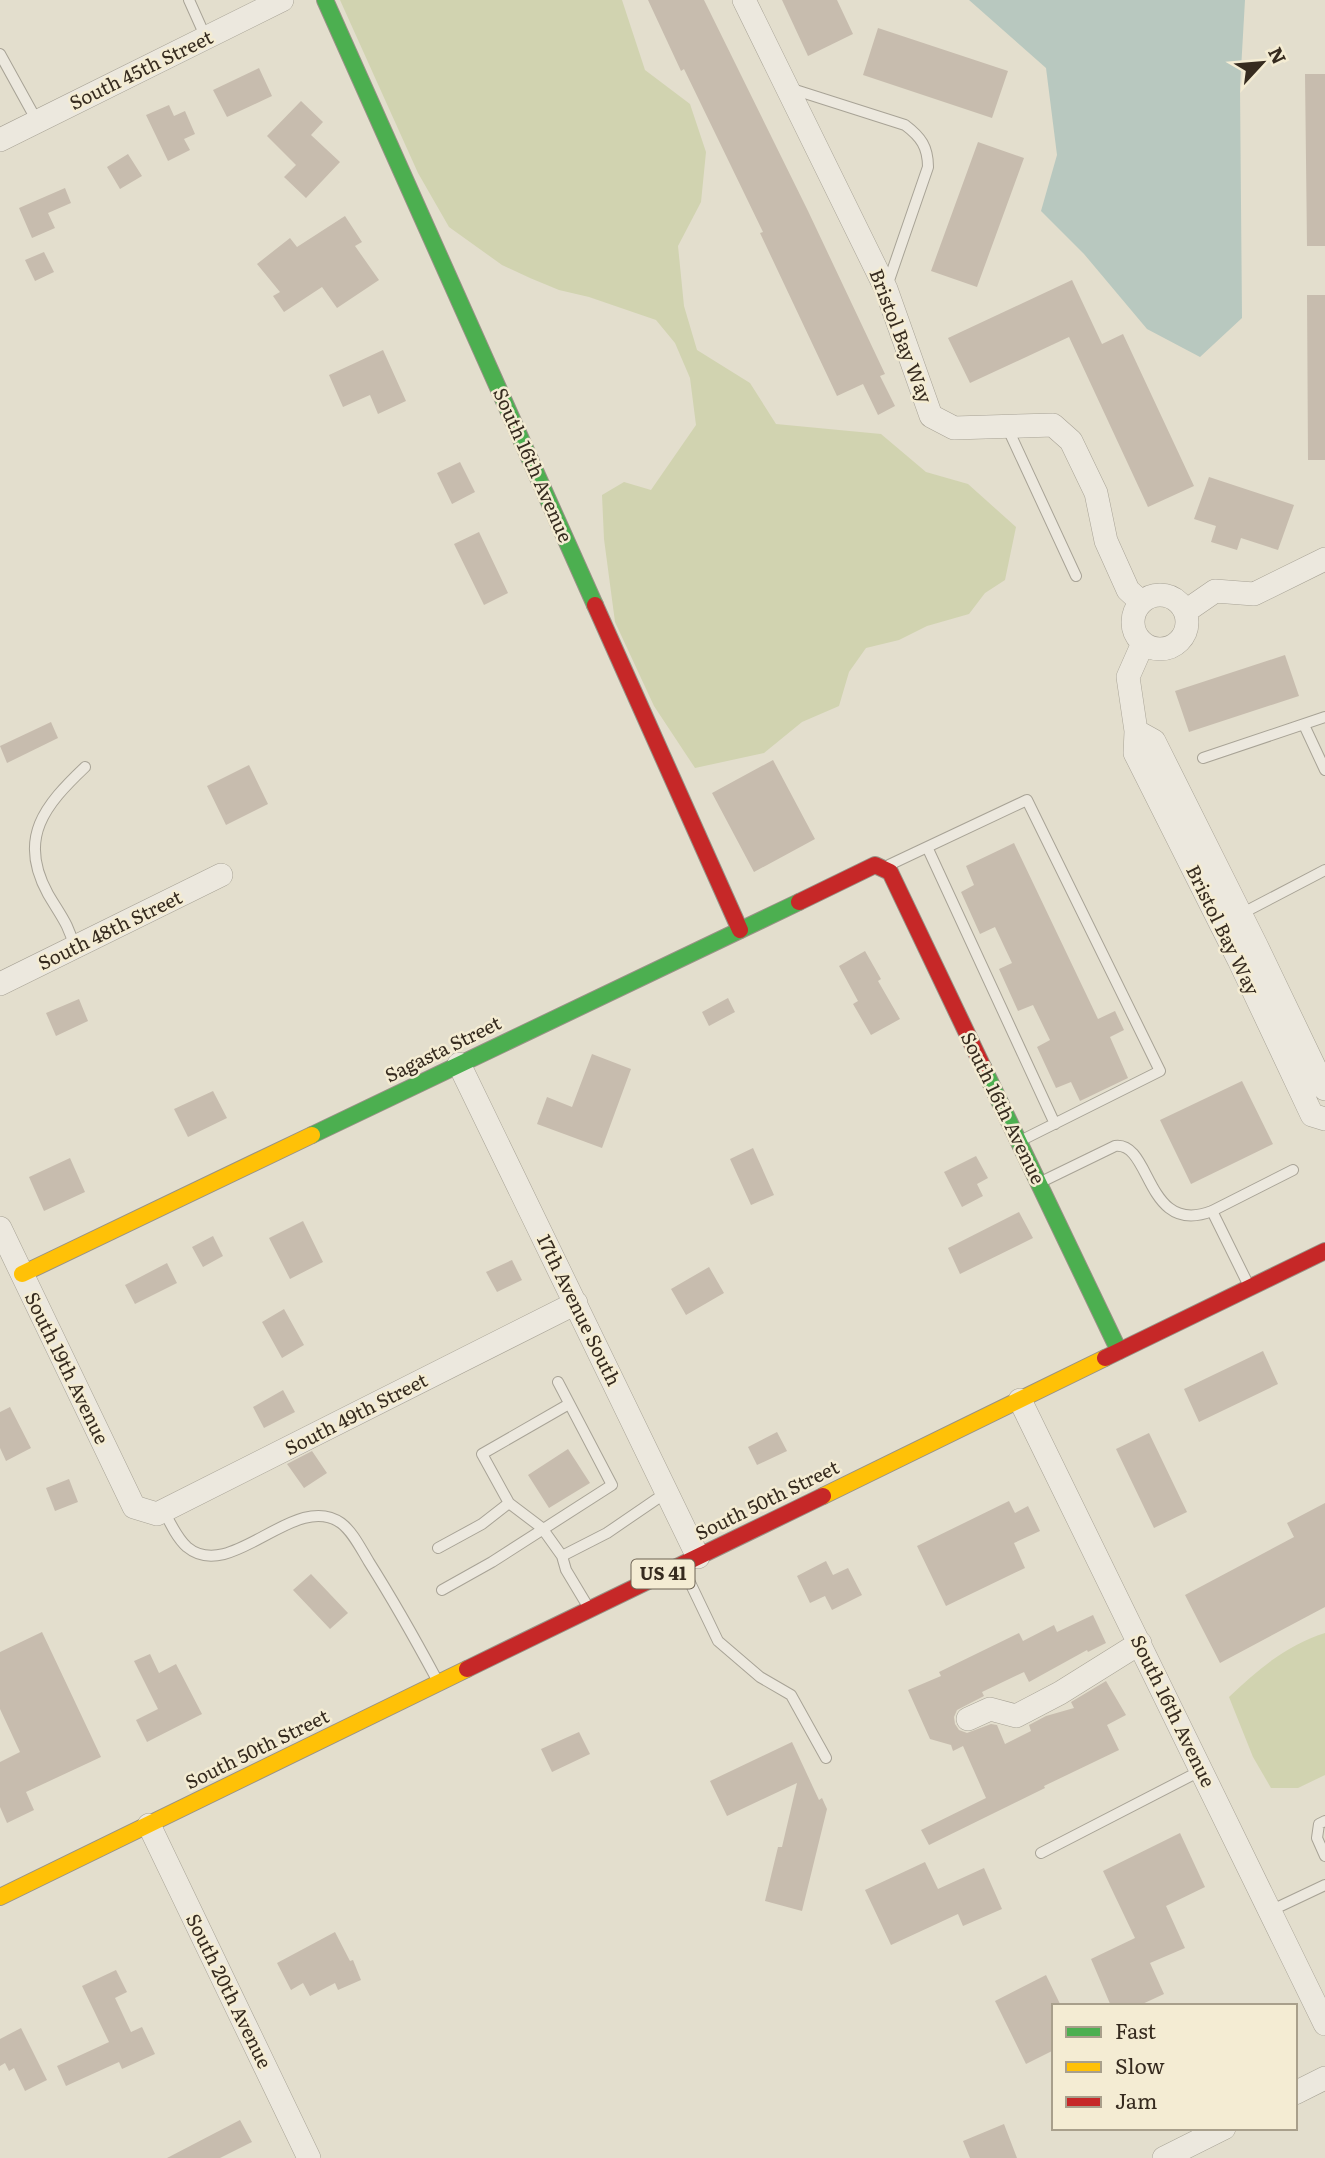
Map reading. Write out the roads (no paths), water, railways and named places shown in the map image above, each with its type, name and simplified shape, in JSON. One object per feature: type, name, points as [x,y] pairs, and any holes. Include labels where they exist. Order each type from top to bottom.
[{"type":"street","name":"South 45th Street","points":[[0,139],[282,0]]},
{"type":"street","name":"South 16th Avenue","points":[[325,0],[740,930]]},
{"type":"street","name":"Bristol Bay Way","points":[[744,0],[886,289],[931,416],[954,428],[1053,425],[1071,441],[1096,493],[1106,541],[1128,590],[1141,602]]},
{"type":"street","points":[[1186,611],[1215,591],[1254,594],[1325,559]]},
{"type":"street","points":[[1157,594],[1174,598],[1186,611],[1187,629],[1177,644],[1160,649],[1143,643],[1133,628],[1135,610],[1141,602],[1157,594]]},
{"type":"street","name":"Bristol Bay Way","points":[[1143,643],[1128,677],[1136,731],[1154,741],[1312,1115],[1325,1119]]},
{"type":"street","name":"Sagasta Street","points":[[22,1274],[875,865],[883,868]]},
{"type":"street","name":"South 16th Avenue","points":[[883,868],[890,872],[1119,1351]]},
{"type":"street","name":"South 48th Street","points":[[0,984],[221,875]]},
{"type":"street","name":"Bristol Bay Way","points":[[1230,920],[1325,1089]]},
{"type":"street","name":"17th Avenue South","points":[[459,1065],[667,1492],[690,1561]]},
{"type":"street","name":"South 19th Avenue","points":[[0,1228],[134,1507],[157,1514],[164,1511]]},
{"type":"street","name":"South 50th Street","points":[[0,1898],[1324,1253]]},
{"type":"street","name":"South 49th Street","points":[[164,1511],[576,1303]]},
{"type":"street","name":"South 16th Avenue","points":[[1020,1400],[1325,2024]]},
{"type":"street","points":[[968,1719],[990,1709],[1016,1716],[1060,1693],[1140,1643]]},
{"type":"street","name":"South 20th Avenue","points":[[149,1825],[309,2158]]},
{"type":"street","points":[[1297,2092],[1325,2078]]},
{"type":"street","points":[[1164,2158],[1220,2130]]},
{"type":"lane","points":[[189,0],[206,38]]},
{"type":"lane","points":[[0,54],[37,121]]},
{"type":"lane","points":[[786,87],[905,125],[919,135],[928,150],[928,167],[886,289]]},
{"type":"lane","points":[[1007,427],[1076,576]]},
{"type":"lane","points":[[1203,758],[1325,718]]},
{"type":"lane","points":[[1304,725],[1325,770]]},
{"type":"lane","points":[[74,947],[65,920],[42,883],[34,851],[36,828],[46,809],[58,792],[85,767]]},
{"type":"lane","points":[[883,868],[1027,800],[1160,1071],[1019,1142]]},
{"type":"lane","points":[[928,849],[1055,1124]]},
{"type":"lane","points":[[1230,920],[1325,870]]},
{"type":"lane","points":[[1039,1183],[1115,1146],[1121,1146],[1129,1149],[1137,1158],[1165,1205],[1192,1215],[1212,1211],[1293,1170]]},
{"type":"lane","points":[[1212,1211],[1250,1287]]},
{"type":"lane","points":[[442,1590],[492,1562],[612,1485],[558,1382]]},
{"type":"lane","points":[[569,1404],[482,1454],[509,1503],[542,1528],[562,1556],[566,1570],[590,1610]]},
{"type":"lane","points":[[562,1556],[607,1533],[667,1492]]},
{"type":"lane","points":[[438,1548],[482,1524],[509,1503]]},
{"type":"lane","points":[[164,1511],[185,1545],[196,1553],[210,1557],[225,1554],[294,1522],[316,1516],[328,1517],[342,1524],[386,1589],[439,1684]]},
{"type":"lane","points":[[690,1561],[718,1641],[760,1678],[791,1695],[826,1758]]},
{"type":"lane","points":[[1041,1853],[1202,1770]]},
{"type":"lane","points":[[1325,1821],[1319,1824],[1317,1838],[1325,1856]]},
{"type":"lane","points":[[1270,1911],[1325,1885]]}]
